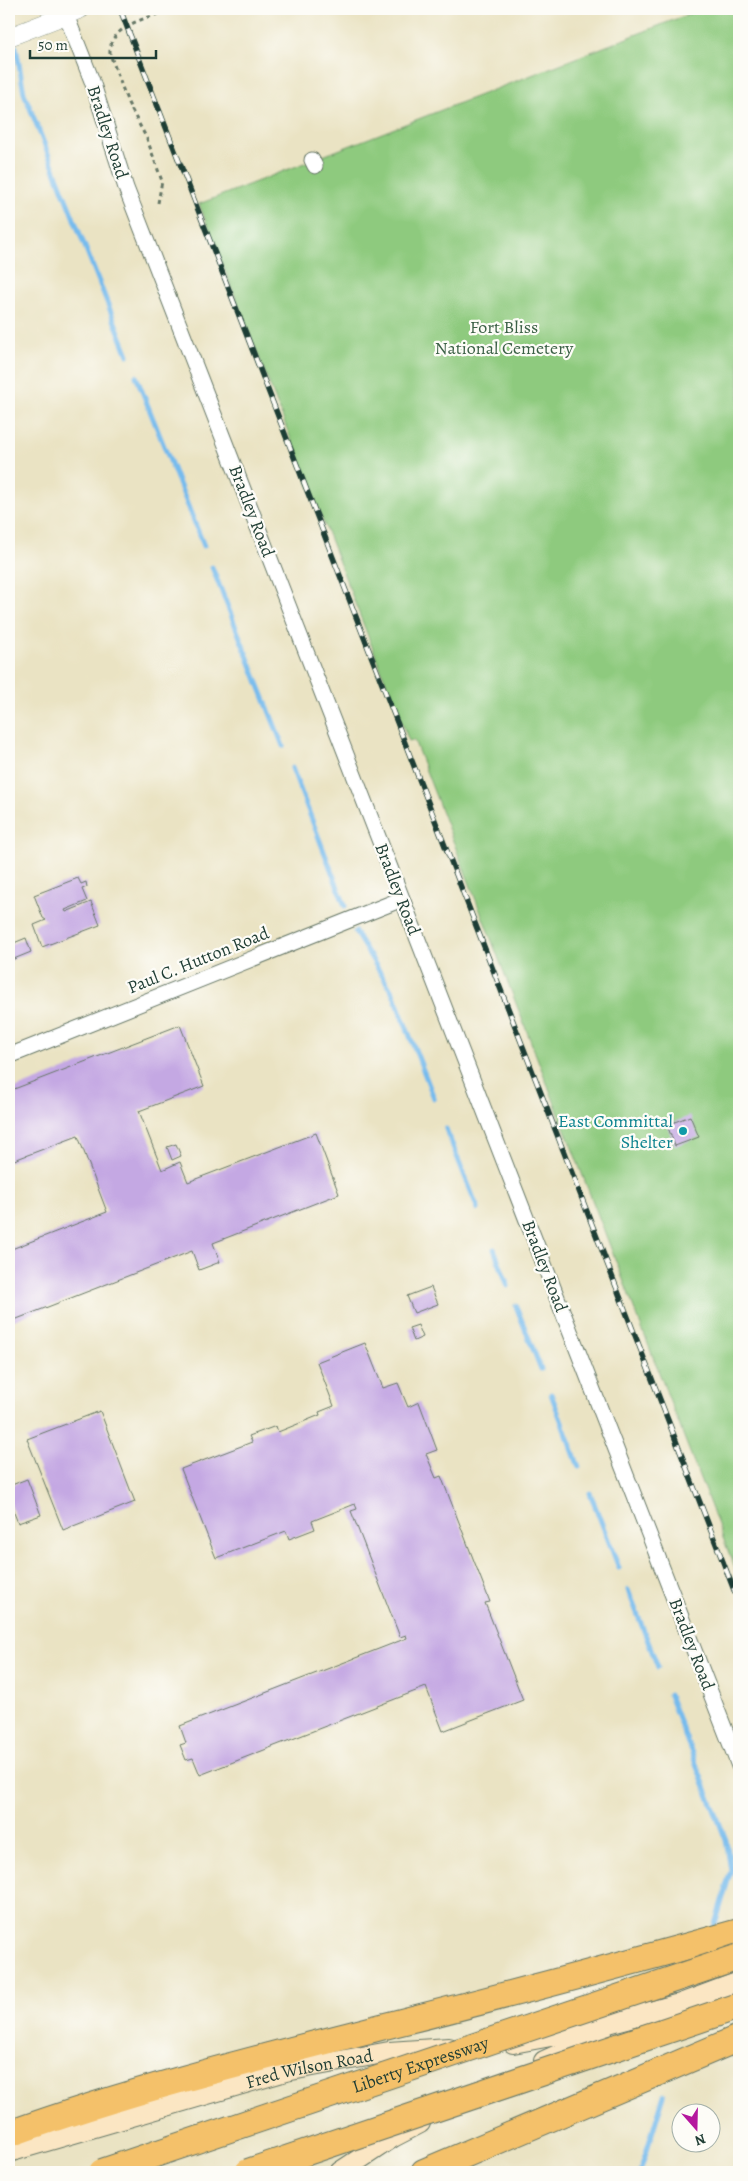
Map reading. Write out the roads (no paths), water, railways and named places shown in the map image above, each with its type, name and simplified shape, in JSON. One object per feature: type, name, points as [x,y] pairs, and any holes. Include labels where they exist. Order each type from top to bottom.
[{"type":"highway","points":[[9,2134],[137,2093],[739,1932]]},
{"type":"highway","name":"Liberty Expressway","points":[[102,2172],[739,1957]]},
{"type":"highway","points":[[248,2172],[739,2006]]},
{"type":"highway","points":[[424,2172],[739,2038]]},
{"type":"main road","name":"Fred Wilson Road","points":[[340,2172],[393,2137],[492,2086],[576,2046],[676,2005],[739,1982]]},
{"type":"main road","name":"Fred Wilson Road","points":[[9,2152],[286,2071],[389,2052],[520,2042],[578,2032],[676,2005]]},
{"type":"street","points":[[9,37],[70,11]]},
{"type":"street","name":"Bradley Road","points":[[70,11],[126,188],[739,1766]]},
{"type":"street","name":"Paul C. Hutton Road","points":[[9,1056],[402,899]]},
{"type":"waterway","points":[[16,47],[24,93],[128,355]]},
{"type":"waterway","points":[[136,376],[204,546]]},
{"type":"waterway","points":[[212,567],[283,746]]},
{"type":"waterway","points":[[292,768],[345,906]]},
{"type":"waterway","points":[[355,932],[393,993],[434,1098]]},
{"type":"waterway","points":[[446,1129],[478,1209]]},
{"type":"waterway","points":[[494,1249],[508,1286]]},
{"type":"waterway","points":[[516,1306],[541,1369]]},
{"type":"waterway","points":[[551,1394],[579,1467]]},
{"type":"waterway","points":[[590,1493],[619,1568]]},
{"type":"waterway","points":[[628,1590],[658,1667]]},
{"type":"waterway","points":[[669,1695],[726,1840],[731,1870],[714,1928]]},
{"type":"waterway","points":[[640,2172],[664,2095]]},
{"type":"railway","points":[[120,9],[739,1603]]},
{"type":"place","name":"East Committal Shelter","points":[[683,1131]]},
{"type":"park label","name":"Fort Bliss National Cemetery","points":[[504,337]]}]
